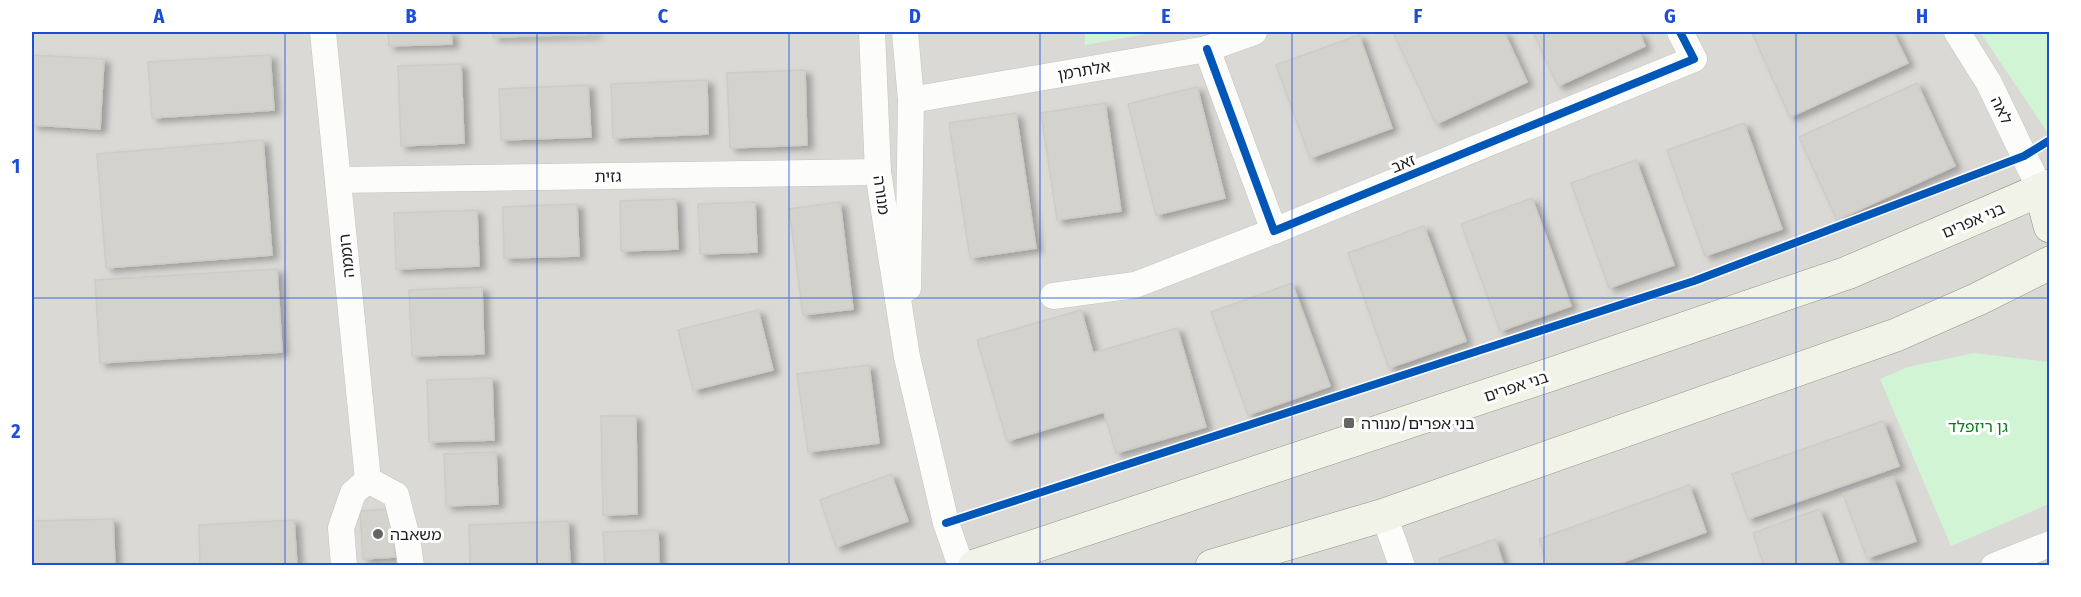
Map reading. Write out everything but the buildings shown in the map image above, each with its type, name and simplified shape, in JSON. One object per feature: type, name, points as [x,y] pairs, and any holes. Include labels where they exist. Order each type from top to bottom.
[{"type":"main road","points":[[2047,192],[2049,226]]},
{"type":"main road","name":"בני אפרים","points":[[975,566],[1847,273],[2047,192]]},
{"type":"main road","points":[[1212,566],[1384,515],[1896,335],[1978,299],[2049,263]]},
{"type":"street","name":"רוממה","points":[[323,32],[368,480]]},
{"type":"street","name":"מנורה","points":[[872,32],[878,172],[907,357],[946,523],[961,566]]},
{"type":"street","name":"מנורה","points":[[905,32],[911,100],[907,357]]},
{"type":"street","name":"אלתרמן","points":[[911,100],[1207,49],[1254,32]]},
{"type":"street","name":"זאב","points":[[1053,296],[1135,285],[1274,231],[1694,59],[1680,32]]},
{"type":"street","name":"לאה","points":[[1957,32],[1989,83],[2047,192]]},
{"type":"street","points":[[1207,49],[1274,231]]},
{"type":"street","name":"גזית","points":[[339,180],[878,172]]},
{"type":"street","points":[[344,566],[341,528],[353,493],[368,480],[396,495],[407,538],[411,566]]},
{"type":"street","points":[[1384,515],[1402,566]]},
{"type":"street","points":[[1994,566],[2049,544]]},
{"type":"shaded area","points":[[32,32],[2049,32],[2049,565],[32,565]]},
{"type":"green space","points":[[1085,32],[1158,32],[1085,45]]},
{"type":"green space","points":[[1980,32],[2049,32],[2049,135]]},
{"type":"green space","name":"גן ריזפלד","points":[[1974,353],[2049,362],[2049,504],[1951,546],[1880,379],[1908,367]]},
{"type":"cycle path","points":[[1207,49],[1274,231],[1694,59],[1680,32]]},
{"type":"cycle path","points":[[946,523],[1694,281],[2024,156],[2050,140]]},
{"type":"place","name":"בני אפרים/מנורה","points":[[1349,423]]},
{"type":"place","name":"משאבה","points":[[378,534]]}]
